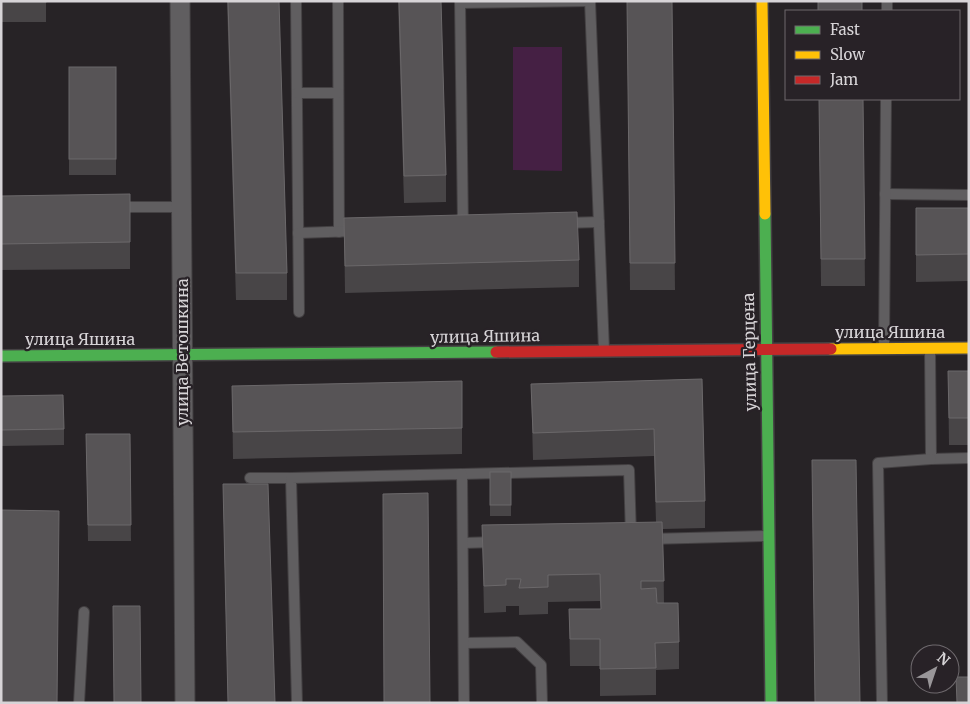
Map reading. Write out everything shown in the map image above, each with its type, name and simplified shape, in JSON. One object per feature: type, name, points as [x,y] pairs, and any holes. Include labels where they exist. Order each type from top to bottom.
[{"type":"street","name":"улица Ветошкина","points":[[180,1],[185,703]]},
{"type":"street","name":"улица Герцена","points":[[762,1],[771,703]]},
{"type":"street","name":"улица Яшина","points":[[1,356],[969,348]]},
{"type":"lane","points":[[296,1],[299,312]]},
{"type":"lane","points":[[338,1],[340,232]]},
{"type":"lane","points":[[464,227],[460,2],[590,1],[604,351]]},
{"type":"lane","points":[[297,93],[338,93]]},
{"type":"lane","points":[[884,349],[886,100]]},
{"type":"lane","points":[[886,194],[969,195]]},
{"type":"lane","points":[[111,207],[181,207]]},
{"type":"lane","points":[[551,224],[599,222]]},
{"type":"lane","points":[[298,234],[368,231]]},
{"type":"lane","points":[[930,348],[931,459]]},
{"type":"lane","points":[[882,703],[878,463],[969,458]]},
{"type":"lane","points":[[250,478],[630,470],[626,539],[768,536]]},
{"type":"lane","points":[[462,474],[464,703]]},
{"type":"lane","points":[[291,478],[297,703]]},
{"type":"lane","points":[[463,543],[503,542]]},
{"type":"lane","points":[[79,703],[84,612]]},
{"type":"lane","points":[[464,643],[517,642],[541,665],[542,703]]},
{"type":"shaded area","points":[[513,47],[562,47],[562,171],[513,170]]},
{"type":"building","points":[[46,1],[46,2],[1,2]]},
{"type":"building","points":[[228,1],[279,1],[287,273],[236,273]]},
{"type":"building","points":[[399,1],[441,1],[446,175],[404,176]]},
{"type":"building","points":[[627,1],[672,1],[675,263],[630,263]]},
{"type":"building","points":[[818,1],[862,1],[862,10],[818,10]]},
{"type":"building","points":[[69,67],[116,67],[116,159],[69,159]]},
{"type":"building","points":[[819,100],[863,100],[865,259],[821,259]]},
{"type":"building","points":[[130,194],[130,242],[1,244],[1,196]]},
{"type":"building","points":[[916,208],[969,208],[969,254],[916,255]]},
{"type":"building","points":[[577,212],[579,260],[345,266],[344,218]]},
{"type":"building","points":[[948,371],[969,371],[969,418],[949,418]]},
{"type":"building","points":[[702,379],[705,501],[656,502],[654,429],[533,433],[531,384]]},
{"type":"building","points":[[462,381],[462,428],[233,432],[232,386]]},
{"type":"building","points":[[63,395],[64,429],[1,430],[1,396]]},
{"type":"building","points":[[86,434],[130,434],[131,525],[88,525]]},
{"type":"building","points":[[812,460],[856,460],[860,703],[815,703]]},
{"type":"building","points":[[490,472],[511,472],[511,505],[490,505]]},
{"type":"building","points":[[223,484],[268,484],[275,703],[228,703]]},
{"type":"building","points":[[428,493],[430,703],[384,703],[383,494]]},
{"type":"building","points":[[1,510],[59,511],[57,703],[1,703]]},
{"type":"building","points":[[662,522],[664,581],[641,581],[641,589],[656,588],[657,603],[678,603],[679,642],[655,643],[656,668],[600,669],[600,639],[570,639],[569,609],[601,609],[600,574],[548,575],[548,587],[519,588],[521,579],[506,579],[506,585],[484,586],[482,525]]},
{"type":"building","points":[[113,606],[140,606],[141,703],[114,703]]},
{"type":"building","points":[[960,677],[969,677],[969,703],[957,703],[957,694],[960,694]]},
{"type":"traffic: fast","points":[[765,214],[771,703]]},
{"type":"traffic: fast","points":[[1,356],[496,352]]},
{"type":"traffic: slow","points":[[762,1],[765,214]]},
{"type":"traffic: slow","points":[[831,349],[969,348]]},
{"type":"traffic: jam","points":[[496,352],[831,349]]}]
